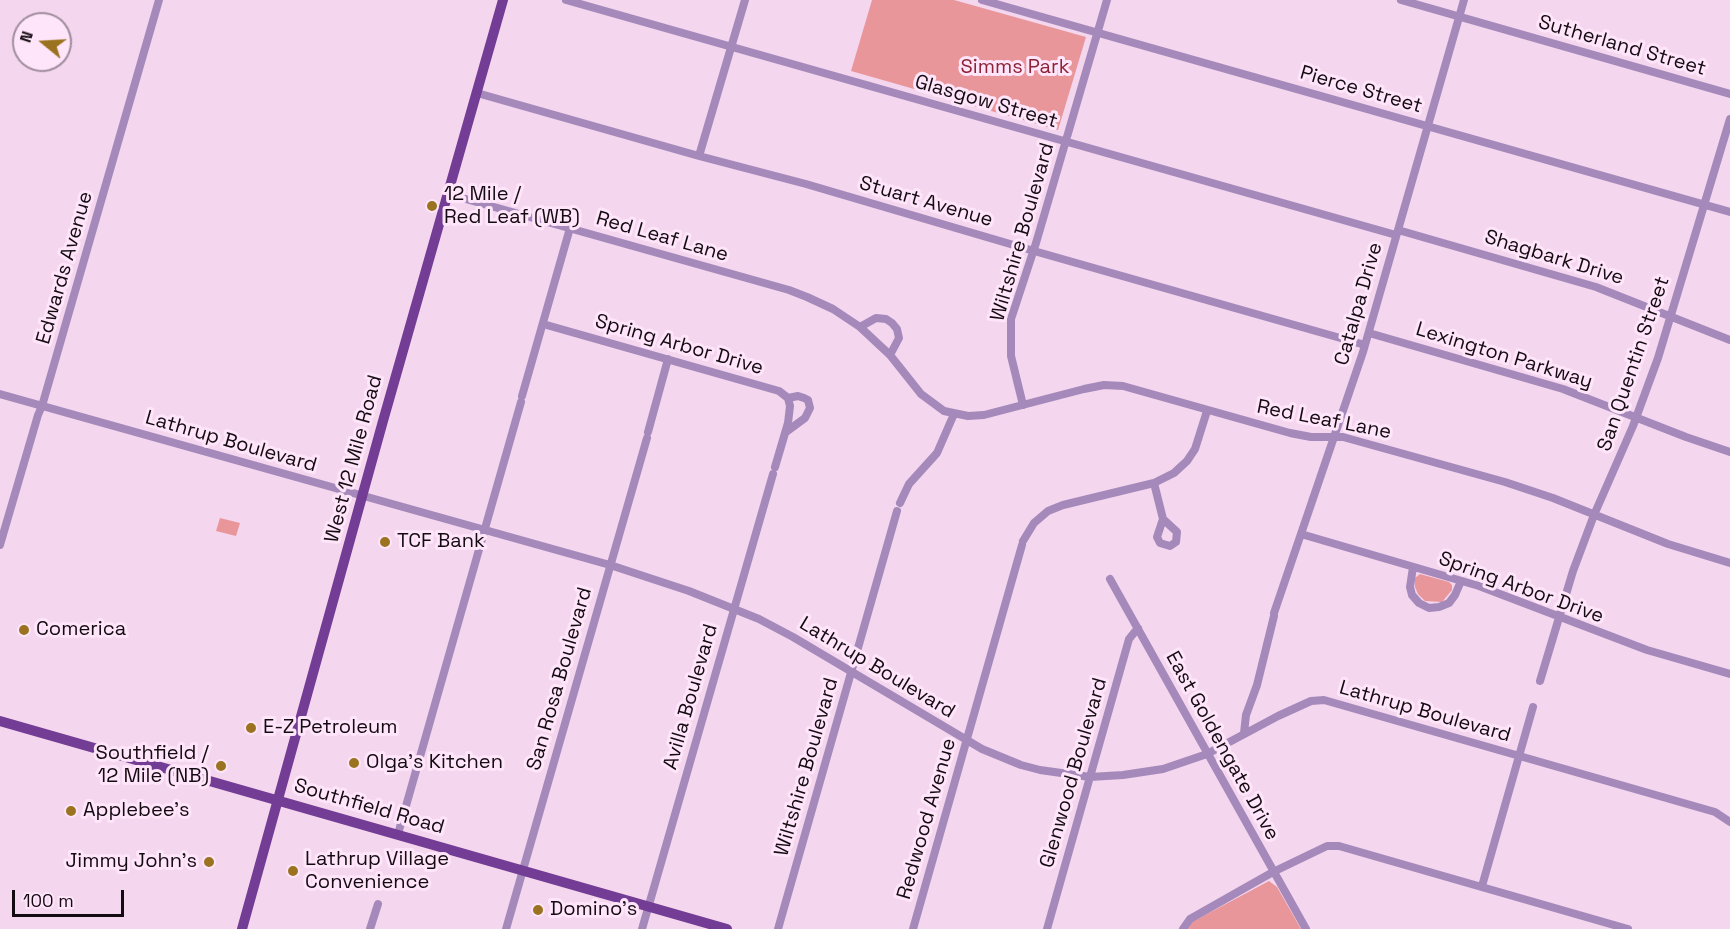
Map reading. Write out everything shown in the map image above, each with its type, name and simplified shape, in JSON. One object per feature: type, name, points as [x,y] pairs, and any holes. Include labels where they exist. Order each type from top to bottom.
[{"type":"main road","name":"West 12 Mile Road","points":[[242,929],[503,0]]},
{"type":"main road","name":"Southfield Road","points":[[0,721],[727,929]]},
{"type":"street","name":"Edwards Avenue","points":[[0,545],[159,0]]},
{"type":"street","name":"Glasgow Street","points":[[566,0],[1397,233]]},
{"type":"street","points":[[699,156],[746,0]]},
{"type":"street","name":"Pierce Street","points":[[982,0],[1730,213]]},
{"type":"street","name":"Wiltshire Boulevard","points":[[1023,405],[1011,356],[1010,330],[1015,305],[1034,251],[1107,0]]},
{"type":"street","name":"Sutherland Street","points":[[1401,0],[1730,94]]},
{"type":"street","name":"Catalpa Drive","points":[[1244,734],[1246,715],[1257,685],[1274,615],[1369,333],[1464,0]]},
{"type":"street","name":"Stuart Avenue","points":[[477,93],[806,184],[1365,345]]},
{"type":"street","name":"San Quentin Street","points":[[1540,681],[1559,616],[1594,515],[1636,417],[1671,316],[1730,119]]},
{"type":"street","name":"Red Leaf Lane","points":[[448,194],[799,293],[833,309],[860,327],[890,356],[925,398],[944,411],[954,414],[984,415],[1104,385],[1135,389],[1296,435],[1320,438],[1343,436],[1505,482],[1553,498],[1668,544],[1730,563]]},
{"type":"street","points":[[398,834],[570,228]]},
{"type":"street","name":"Shagbark Drive","points":[[1397,233],[1565,277],[1629,298],[1730,340]]},
{"type":"street","points":[[860,327],[866,321],[876,318],[886,319],[892,323],[897,329],[899,338],[890,356]]},
{"type":"street","name":"Spring Arbor Drive","points":[[543,324],[779,391],[788,398],[798,396],[804,398],[810,404],[808,413],[800,423],[786,432]]},
{"type":"street","name":"Lexington Parkway","points":[[1369,333],[1554,386],[1730,452]]},
{"type":"street","name":"San Rosa Boulevard","points":[[506,929],[668,359]]},
{"type":"street","name":"Lathrup Boulevard","points":[[0,394],[610,565],[670,584],[734,609],[793,637],[966,741],[1021,765],[1062,774],[1090,777],[1163,769],[1207,754],[1311,701],[1324,700],[1715,812],[1730,822]]},
{"type":"street","name":"Avilla Boulevard","points":[[642,929],[786,432],[790,413],[788,398]]},
{"type":"street","name":"Redwood Avenue","points":[[912,929],[1023,543],[1034,523],[1048,511],[1063,505],[1154,483],[1174,473],[1192,455],[1200,438],[1207,411]]},
{"type":"street","name":"Wiltshire Boulevard","points":[[778,929],[899,507],[913,479],[937,453],[954,414]]},
{"type":"street","points":[[1154,483],[1163,519]]},
{"type":"street","name":"Spring Arbor Drive","points":[[1301,534],[1461,581],[1518,600],[1647,650],[1730,674]]},
{"type":"street","points":[[1413,567],[1410,587],[1412,595],[1419,603],[1429,608],[1449,603],[1461,581]]},
{"type":"street","name":"East Goldengate Drive","points":[[1110,579],[1306,929]]},
{"type":"street","name":"Glenwood Boulevard","points":[[1047,929],[1129,639],[1138,628]]},
{"type":"street","points":[[1482,886],[1533,707]]},
{"type":"street","points":[[1183,929],[1190,919],[1273,872],[1327,846],[1339,846],[1628,929]]},
{"type":"street","points":[[370,929],[378,904]]},
{"type":"green space","name":"Simms Park","points":[[872,0],[954,0],[1086,37],[1058,130],[851,71]]},
{"type":"green space","points":[[220,518],[240,523],[236,536],[216,531]]},
{"type":"green space","points":[[1420,574],[1449,582],[1452,590],[1442,602],[1425,601],[1415,587],[1415,578]]},
{"type":"green space","points":[[1269,881],[1277,887],[1301,929],[1188,929],[1192,922]]},
{"type":"place","name":"12 Mile / Red Leaf (WB)","points":[[432,206]]},
{"type":"place","name":"TCF Bank","points":[[385,542]]},
{"type":"place","name":"Comerica","points":[[24,630]]},
{"type":"place","name":"E-Z Petroleum","points":[[251,728]]},
{"type":"place","name":"Olga's Kitchen","points":[[354,763]]},
{"type":"place","name":"Southfield / 12 Mile (NB)","points":[[221,766]]},
{"type":"place","name":"Applebee's","points":[[71,811]]},
{"type":"place","name":"Jimmy John's","points":[[209,862]]},
{"type":"place","name":"Lathrup Village Convenience","points":[[293,871]]},
{"type":"place","name":"Domino's","points":[[538,910]]}]
